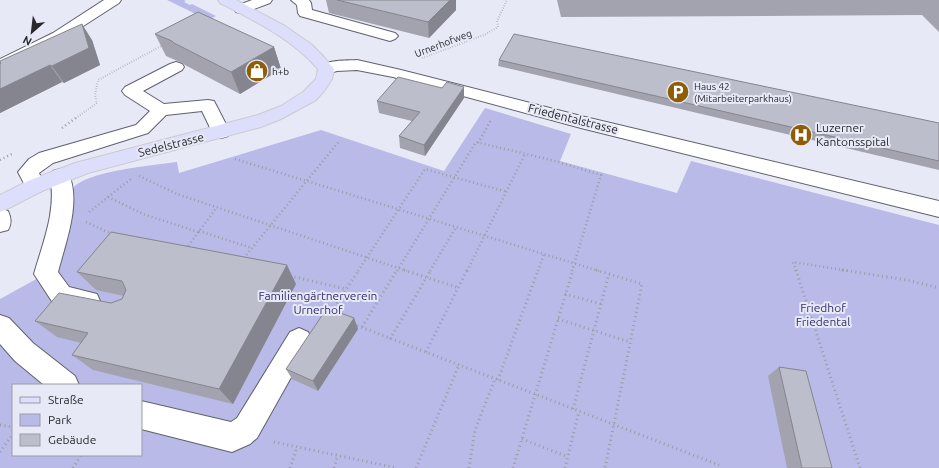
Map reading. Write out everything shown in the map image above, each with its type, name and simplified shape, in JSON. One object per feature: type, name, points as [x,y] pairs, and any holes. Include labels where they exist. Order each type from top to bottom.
[{"type":"main road","points":[[225,0],[307,48],[326,69]]},
{"type":"main road","name":"Sedelstrasse","points":[[0,204],[35,186],[105,161],[255,123],[280,113],[298,104],[320,86],[326,77],[326,69]]},
{"type":"street","points":[[0,65],[70,30],[114,0]]},
{"type":"street","points":[[241,9],[265,0]]},
{"type":"street","points":[[298,0],[304,3],[305,13],[390,36]]},
{"type":"street","name":"Friedentalstrasse","points":[[326,69],[336,66],[357,65],[394,73],[581,122],[939,209]]},
{"type":"street","points":[[176,67],[131,91],[160,110],[208,105],[220,132]]},
{"type":"street","points":[[35,186],[28,172],[36,164],[53,156],[142,129],[160,110]]},
{"type":"street","points":[[60,176],[63,186],[64,201],[46,274],[62,296],[107,304]]},
{"type":"street","points":[[0,217],[0,224]]},
{"type":"street","points":[[0,326],[24,352],[64,384]]},
{"type":"street","points":[[142,415],[232,437],[240,434],[247,428],[299,340]]},
{"type":"path","name":"Urnerhofweg","points":[[394,73],[402,66],[484,35],[498,27],[497,21],[507,0]]},
{"type":"path","points":[[362,327],[493,116]]},
{"type":"path","points":[[239,264],[340,140]]},
{"type":"path","points":[[478,142],[601,175],[513,468]]},
{"type":"path","points":[[426,352],[525,154]]},
{"type":"path","points":[[235,159],[642,284],[604,468]]},
{"type":"path","points":[[299,340],[313,334],[329,315],[425,170],[507,192]]},
{"type":"path","points":[[86,214],[137,175],[177,194],[459,288]]},
{"type":"path","points":[[108,197],[143,214],[252,248]]},
{"type":"path","points":[[182,253],[217,208]]},
{"type":"path","points":[[80,219],[114,235]]},
{"type":"path","points":[[390,338],[456,227]]},
{"type":"path","points":[[469,468],[475,430],[497,379],[544,254]]},
{"type":"path","points":[[860,468],[793,262],[907,280],[939,288]]},
{"type":"path","points":[[285,274],[346,289]]},
{"type":"path","points":[[573,409],[609,274]]},
{"type":"path","points":[[565,294],[601,304]]},
{"type":"path","points":[[558,319],[630,342]]},
{"type":"path","points":[[349,322],[719,465]]},
{"type":"path","points":[[416,468],[459,365]]},
{"type":"path","points":[[565,468],[579,412]]},
{"type":"path","points":[[0,425],[12,427]]},
{"type":"path","points":[[240,434],[397,468]]},
{"type":"path","points":[[0,452],[12,435]]},
{"type":"path","points":[[522,439],[568,456]]},
{"type":"path","points":[[290,468],[297,447]]},
{"type":"path","points":[[334,468],[338,455]]},
{"type":"path","points":[[73,468],[79,456]]},
{"type":"green space","points":[[167,0],[184,0],[186,1],[184,2],[190,5],[192,4],[216,16],[208,20]]},
{"type":"green space","name":"Familiengärtnerverein Urnerhof","points":[[485,108],[571,134],[560,161],[677,193],[691,161],[939,225],[939,468],[0,468],[0,299],[60,266],[67,203],[73,188],[92,177],[138,167],[177,162],[179,173],[321,130],[444,171]]},
{"type":"building","points":[[337,0],[450,0],[428,22]]},
{"type":"building","points":[[198,12],[274,47],[231,72],[172,41],[155,34]]},
{"type":"building","points":[[82,24],[89,48],[0,89],[0,61]]},
{"type":"building","name":"Haus 42 (Mitarbeiterparkhaus)","points":[[514,34],[939,123],[939,161],[499,60]]},
{"type":"building","points":[[398,77],[442,88],[447,82],[464,87],[424,145],[399,136],[420,112],[377,101]]},
{"type":"building","points":[[111,232],[287,265],[219,389],[72,355],[88,333],[35,321],[59,293],[111,303],[122,299],[126,290],[122,281],[77,272]]},
{"type":"building","points":[[327,308],[354,318],[313,381],[286,369]]},
{"type":"building","points":[[779,367],[806,371],[832,468],[802,468]]},
{"type":"place","name":"h+b","points":[[257,71]]},
{"type":"place","name":"Haus 42 (Mitarbeiterparkhaus)","points":[[678,92]]},
{"type":"place","name":"Luzerner Kantonsspital","points":[[801,135]]},
{"type":"park label","name":"Friedhof Friedental","points":[[823,315]]}]
